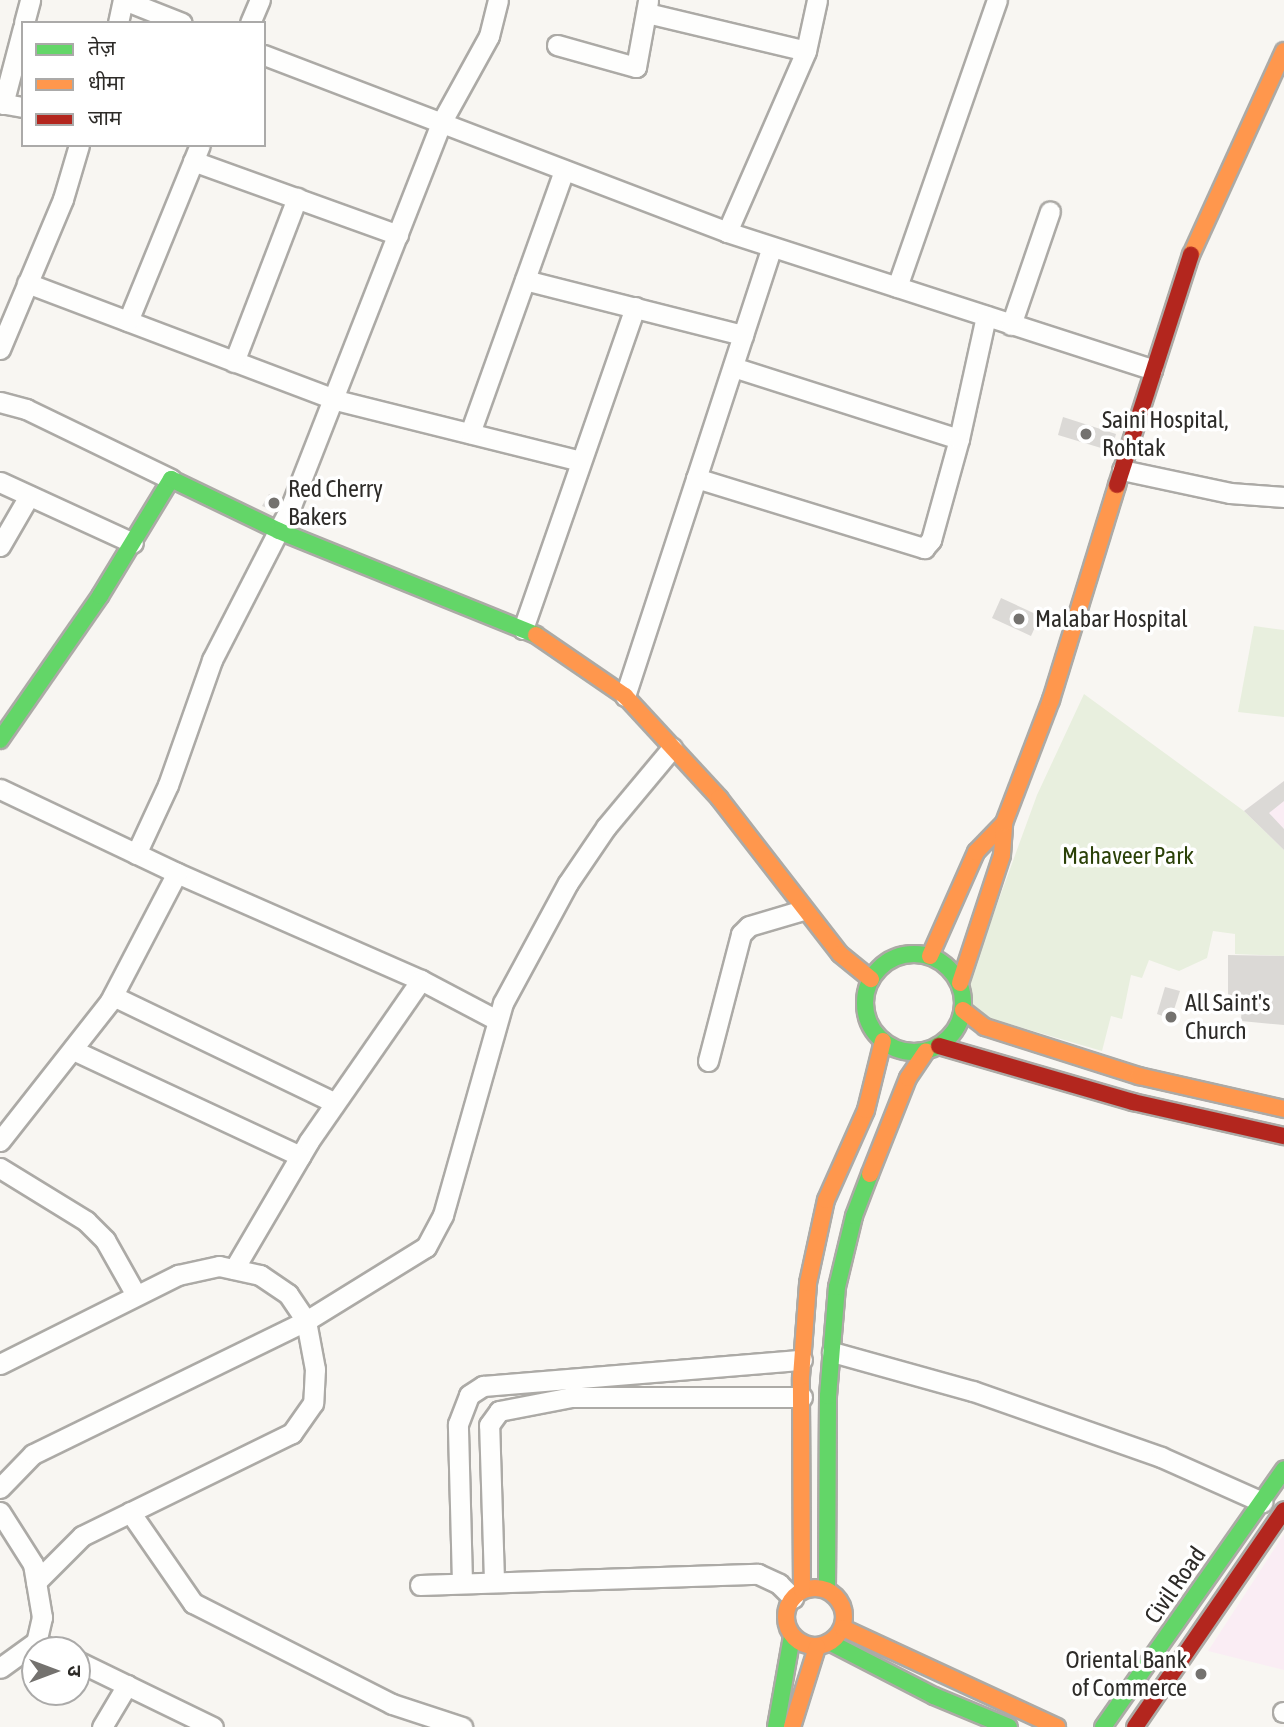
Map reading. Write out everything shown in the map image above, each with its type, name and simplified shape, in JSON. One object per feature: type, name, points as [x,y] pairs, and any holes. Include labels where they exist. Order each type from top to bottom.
[{"type":"street","points":[[25,21],[30,0]]},
{"type":"street","points":[[118,21],[123,0],[177,21]]},
{"type":"street","points":[[251,21],[260,0]]},
{"type":"street","points":[[136,854],[168,785],[212,660],[279,531],[335,400],[441,123],[489,36],[498,0]]},
{"type":"street","points":[[726,232],[806,51],[817,0]]},
{"type":"street","points":[[897,287],[997,0]]},
{"type":"street","points":[[557,44],[636,67],[648,6],[806,51]]},
{"type":"street","points":[[21,35],[1,103],[21,107]]},
{"type":"street","points":[[827,1589],[832,1352],[837,1287],[854,1216],[908,1078],[932,1048],[958,1025],[963,1010],[960,983],[1002,855],[1004,823],[1051,700],[1181,276],[1284,51]]},
{"type":"street","points":[[266,56],[726,232],[1152,369]]},
{"type":"street","points":[[0,349],[78,147]]},
{"type":"street","points":[[128,321],[197,153],[297,198],[398,235]]},
{"type":"street","points":[[470,433],[564,170]]},
{"type":"street","points":[[234,362],[297,198]]},
{"type":"street","points":[[1011,325],[1050,211]]},
{"type":"street","points":[[625,696],[772,247]]},
{"type":"street","points":[[525,280],[743,335]]},
{"type":"street","points":[[27,283],[335,400],[581,461]]},
{"type":"street","points":[[523,628],[635,307]]},
{"type":"street","points":[[696,478],[919,549],[931,540],[959,439],[986,316]]},
{"type":"street","points":[[733,367],[959,439]]},
{"type":"street","points":[[0,402],[26,409],[279,531],[549,640],[625,696],[719,798],[803,910],[840,954],[871,979]]},
{"type":"street","points":[[1122,470],[1230,493],[1284,497]]},
{"type":"street","points":[[0,740],[133,543],[171,479]]},
{"type":"street","points":[[0,482],[133,543]]},
{"type":"street","points":[[0,546],[29,496]]},
{"type":"street","points":[[0,1488],[33,1454],[306,1321],[426,1247],[443,1215],[497,1020],[568,883],[606,827],[672,748]]},
{"type":"street","points":[[0,789],[177,873],[421,980],[497,1020]]},
{"type":"street","points":[[930,956],[976,852],[1004,823]]},
{"type":"street","points":[[0,1141],[113,996],[177,873]]},
{"type":"street","points":[[708,1061],[741,934],[749,926],[770,923],[803,910]]},
{"type":"street","points":[[960,983],[948,966],[930,956],[897,958],[871,979],[865,1000],[869,1023],[883,1041],[897,1049],[932,1048],[1133,1102],[1284,1136]]},
{"type":"street","points":[[234,1269],[300,1156],[421,980]]},
{"type":"street","points":[[113,996],[335,1103]]},
{"type":"street","points":[[963,1010],[985,1027],[1139,1076],[1284,1109]]},
{"type":"street","points":[[776,1727],[792,1636],[786,1613],[798,1594],[803,1360],[808,1283],[826,1200],[866,1110],[883,1041]]},
{"type":"street","points":[[73,1050],[300,1156]]},
{"type":"street","points":[[0,1168],[65,1203],[86,1221],[105,1240],[136,1295]]},
{"type":"street","points":[[0,1364],[178,1275],[219,1266],[260,1275],[288,1294],[306,1321],[315,1369],[313,1404],[292,1433],[82,1536],[36,1582]]},
{"type":"street","points":[[832,1352],[973,1391],[1161,1457],[1262,1502]]},
{"type":"street","points":[[462,1581],[458,1424],[469,1395],[482,1385],[803,1360]]},
{"type":"street","points":[[494,1580],[489,1425],[499,1411],[572,1397],[802,1397]]},
{"type":"street","name":"Civil Road","points":[[1103,1727],[1284,1469]]},
{"type":"street","name":"Civil Road","points":[[1135,1727],[1284,1510]]},
{"type":"street","points":[[0,1512],[33,1564],[44,1636]]},
{"type":"street","points":[[130,1512],[193,1603],[392,1704],[462,1727]]},
{"type":"street","points":[[420,1585],[462,1581],[758,1574],[798,1594],[827,1589]]},
{"type":"street","points":[[827,1589],[841,1601],[843,1628]]},
{"type":"street","points":[[792,1727],[824,1645],[843,1628]]},
{"type":"street","points":[[843,1628],[1057,1727]]},
{"type":"street","points":[[792,1636],[824,1645],[1009,1727]]},
{"type":"street","points":[[0,1668],[21,1658]]},
{"type":"street","points":[[91,1668],[127,1685],[180,1719],[213,1727]]},
{"type":"street","points":[[102,1727],[127,1685]]},
{"type":"shaded area","points":[[1284,781],[1284,850],[1244,811]]},
{"type":"shaded area","points":[[1284,1534],[1284,1670],[1208,1651]]},
{"type":"green space","points":[[1254,626],[1284,630],[1284,717],[1238,712]]},
{"type":"green space","name":"Mahaveer Park","points":[[1084,694],[1244,811],[1284,850],[1284,956],[1235,954],[1235,934],[1213,931],[1207,958],[1179,971],[1149,960],[1142,978],[1131,975],[1122,1019],[1111,1016],[1102,1051],[975,1014],[967,987],[1037,795]]},
{"type":"building","points":[[1063,417],[1116,434],[1111,451],[1058,435]]},
{"type":"building","name":"Red Cherry Bakers","points":[[269,494],[281,498],[275,511],[262,506]]},
{"type":"building","points":[[1001,598],[1040,616],[1031,636],[992,618]]},
{"type":"building","points":[[1284,781],[1284,801],[1269,813],[1284,829],[1284,850],[1244,811]]},
{"type":"building","points":[[1228,955],[1284,956],[1284,1025],[1241,1021],[1242,999],[1228,999]]},
{"type":"building","points":[[1165,987],[1180,991],[1171,1019],[1157,1014]]},
{"type":"traffic: fast","points":[[0,740],[100,596],[171,479],[279,531],[536,635]]},
{"type":"traffic: fast","points":[[914,954],[933,958],[948,969],[959,984],[963,1003],[959,1022],[948,1037],[933,1048],[914,1052],[895,1048],[880,1037],[869,1022],[865,1003],[869,984],[880,969],[895,958],[914,954]]},
{"type":"traffic: fast","points":[[827,1589],[828,1396],[837,1287],[854,1216],[870,1174]]},
{"type":"traffic: fast","points":[[1103,1727],[1284,1469]]},
{"type":"traffic: fast","points":[[776,1727],[792,1636]]},
{"type":"traffic: fast","points":[[831,1643],[934,1696],[1009,1727]]},
{"type":"traffic: slow","points":[[1191,255],[1284,51]]},
{"type":"traffic: slow","points":[[960,983],[1002,855],[1004,823],[1051,700],[1117,485]]},
{"type":"traffic: slow","points":[[536,635],[625,696],[719,798],[840,954],[871,979]]},
{"type":"traffic: slow","points":[[930,956],[976,852],[1004,823]]},
{"type":"traffic: slow","points":[[963,1010],[985,1027],[1139,1076],[1284,1109]]},
{"type":"traffic: slow","points":[[802,1590],[801,1377],[808,1283],[826,1200],[866,1110],[883,1041]]},
{"type":"traffic: slow","points":[[870,1174],[908,1078],[926,1051]]},
{"type":"traffic: slow","points":[[809,1588],[821,1588],[836,1596],[844,1611],[844,1617],[844,1623],[836,1638],[821,1646],[809,1646],[794,1638],[786,1623],[786,1611],[794,1596],[809,1588]]},
{"type":"traffic: slow","points":[[843,1628],[1057,1727]]},
{"type":"traffic: slow","points":[[792,1727],[817,1647]]},
{"type":"traffic: jam","points":[[1117,485],[1191,255]]},
{"type":"traffic: jam","points":[[939,1046],[1133,1102],[1284,1136]]},
{"type":"traffic: jam","points":[[1135,1727],[1284,1510]]},
{"type":"place","name":"Saini Hospital, Rohtak","points":[[1086,434]]},
{"type":"place","name":"Red Cherry Bakers","points":[[274,503]]},
{"type":"place","name":"Malabar Hospital","points":[[1019,619]]},
{"type":"place","name":"All Saint's Church","points":[[1171,1017]]},
{"type":"place","name":"Oriental Bank of Commerce","points":[[1201,1674]]}]
